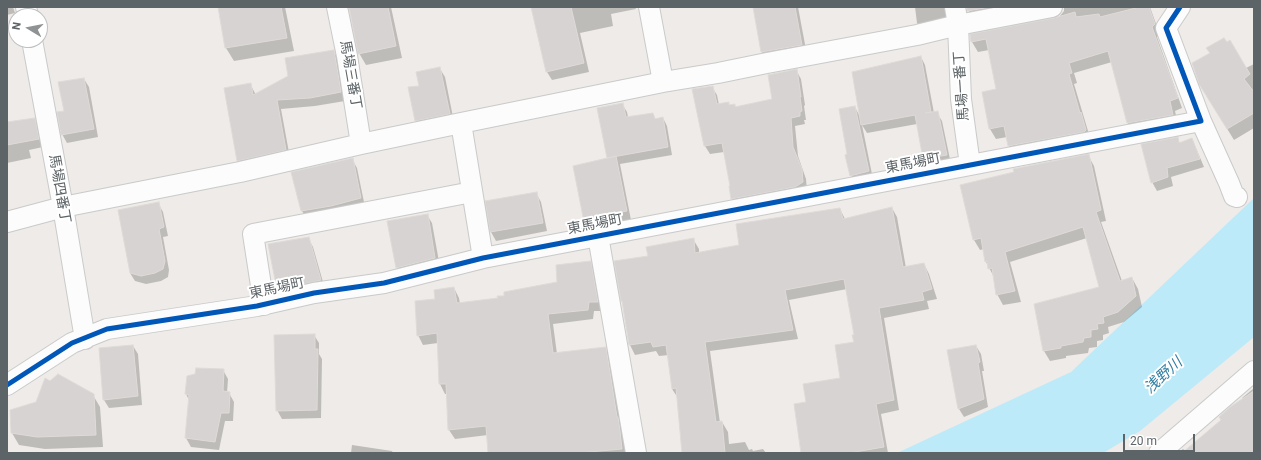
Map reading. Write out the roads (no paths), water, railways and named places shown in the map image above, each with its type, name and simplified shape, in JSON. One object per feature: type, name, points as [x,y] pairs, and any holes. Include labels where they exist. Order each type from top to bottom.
[{"type":"street","name":"馬場三番丁","points":[[337,7],[347,56],[361,144]]},
{"type":"street","points":[[649,7],[663,82]]},
{"type":"street","points":[[7,222],[63,207],[240,172],[461,123],[663,82],[917,35],[956,16],[1052,7]]},
{"type":"street","points":[[1180,7],[1166,28],[1201,121],[1234,196],[1237,197]]},
{"type":"street","name":"馬場一番丁","points":[[956,16],[961,99],[970,165]]},
{"type":"street","name":"馬場四番丁","points":[[33,48],[63,207],[85,339]]},
{"type":"street","name":"東馬場町","points":[[7,385],[72,343],[107,329],[264,305],[314,293],[384,283],[483,258],[1201,121]]},
{"type":"street","points":[[461,123],[483,258]]},
{"type":"street","points":[[264,305],[253,234],[472,192]]},
{"type":"street","points":[[598,236],[636,453]]},
{"type":"street","points":[[1159,453],[1254,371]]},
{"type":"water","name":"浅野川","points":[[1254,198],[1254,337],[1140,431],[1103,453],[897,453],[1071,372]]}]
